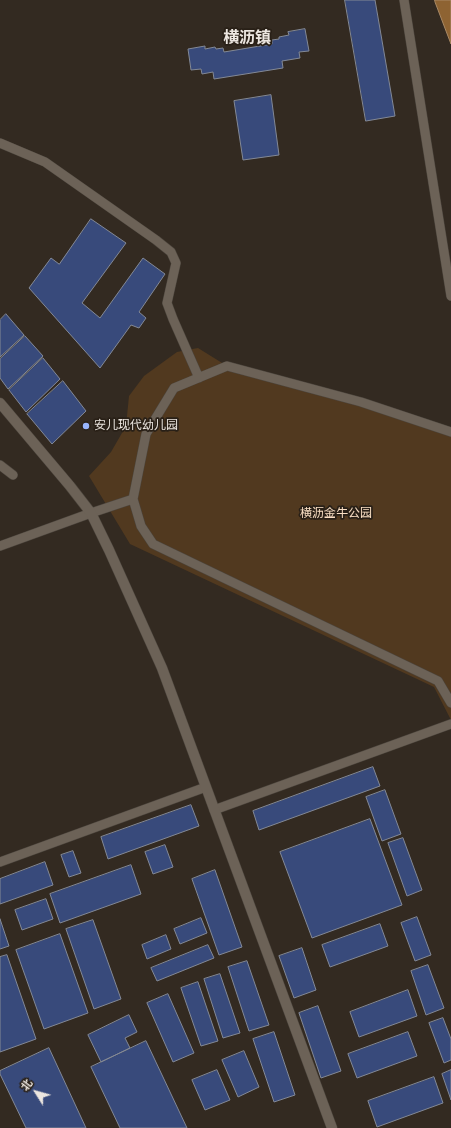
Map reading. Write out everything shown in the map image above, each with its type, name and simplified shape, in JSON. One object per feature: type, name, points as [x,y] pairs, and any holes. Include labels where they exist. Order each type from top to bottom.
[{"type":"street","points":[[404,0],[451,296]]},
{"type":"street","points":[[0,143],[45,162],[171,252],[176,263],[167,303],[199,378]]},
{"type":"street","points":[[451,432],[361,402],[227,366],[174,388],[146,434],[133,500],[141,526],[153,544],[438,681],[451,703]]},
{"type":"street","points":[[0,403],[91,513],[109,550],[162,668],[332,1128]]},
{"type":"street","points":[[0,465],[13,475]]},
{"type":"street","points":[[0,546],[91,513],[133,500]]},
{"type":"street","points":[[214,810],[451,724]]},
{"type":"street","points":[[0,862],[206,787]]},
{"type":"green space","name":"横沥金牛公园","points":[[198,348],[227,366],[361,402],[451,436],[451,720],[434,687],[130,544],[89,476],[111,452],[126,426],[129,396],[144,376],[177,352]]},
{"type":"shaded area","points":[[435,0],[451,0],[451,44],[435,2]]},
{"type":"building","points":[[345,0],[375,0],[395,116],[366,121]]},
{"type":"building","points":[[305,29],[309,51],[299,52],[300,58],[282,61],[283,68],[214,79],[213,72],[202,74],[201,69],[191,70],[188,49],[205,46],[205,49],[215,47],[216,49],[223,48],[224,52],[272,44],[272,40],[289,35],[288,32]]},
{"type":"building","points":[[271,95],[279,155],[243,160],[234,101]]},
{"type":"building","points":[[91,219],[126,243],[82,303],[100,318],[143,258],[165,274],[139,312],[146,318],[139,328],[131,325],[100,368],[29,288],[51,258],[59,264]]},
{"type":"building","points":[[6,314],[24,335],[0,357],[0,320]]},
{"type":"building","points":[[25,336],[43,356],[8,389],[0,378],[0,359]]},
{"type":"building","points":[[43,358],[60,379],[26,412],[9,390]]},
{"type":"building","points":[[63,381],[86,411],[52,444],[27,414]]},
{"type":"building","points":[[373,767],[380,786],[259,830],[253,811]]},
{"type":"building","points":[[385,790],[401,834],[382,841],[366,797]]},
{"type":"building","points":[[191,805],[199,826],[108,859],[101,837]]},
{"type":"building","points":[[370,819],[402,905],[312,938],[280,852]]},
{"type":"building","points":[[403,838],[422,890],[407,896],[388,843]]},
{"type":"building","points":[[165,845],[173,867],[153,874],[145,852]]},
{"type":"building","points":[[73,851],[81,873],[69,877],[61,855]]},
{"type":"building","points":[[45,862],[53,885],[0,904],[0,879]]},
{"type":"building","points":[[131,865],[141,894],[60,923],[50,894]]},
{"type":"building","points":[[215,870],[242,947],[219,955],[192,879]]},
{"type":"building","points":[[46,899],[53,919],[22,930],[15,910]]},
{"type":"building","points":[[417,917],[431,955],[415,961],[401,923]]},
{"type":"building","points":[[201,918],[207,933],[180,944],[174,929]]},
{"type":"building","points":[[0,919],[9,946],[0,949]]},
{"type":"building","points":[[93,920],[121,999],[94,1009],[66,929]]},
{"type":"building","points":[[380,924],[388,946],[330,967],[322,945]]},
{"type":"building","points":[[60,934],[88,1013],[44,1029],[16,950]]},
{"type":"building","points":[[166,935],[171,949],[147,959],[142,945]]},
{"type":"building","points":[[208,945],[214,958],[157,981],[151,968]]},
{"type":"building","points":[[302,948],[316,990],[294,998],[279,956]]},
{"type":"building","points":[[7,955],[36,1039],[0,1052],[0,957]]},
{"type":"building","points":[[247,961],[269,1025],[249,1031],[228,967]]},
{"type":"building","points":[[428,965],[444,1008],[426,1015],[411,971]]},
{"type":"building","points":[[220,974],[240,1033],[223,1038],[204,979]]},
{"type":"building","points":[[198,982],[218,1041],[201,1046],[181,988]]},
{"type":"building","points":[[408,990],[417,1016],[359,1037],[350,1012]]},
{"type":"building","points":[[168,994],[194,1053],[173,1062],[147,1003]]},
{"type":"building","points":[[318,1006],[341,1071],[321,1078],[299,1013]]},
{"type":"building","points":[[129,1015],[137,1032],[125,1038],[130,1048],[101,1062],[88,1035]]},
{"type":"building","points":[[443,1018],[451,1039],[451,1060],[444,1063],[429,1023]]},
{"type":"building","points":[[274,1032],[295,1095],[274,1102],[253,1039]]},
{"type":"building","points":[[408,1032],[417,1056],[357,1078],[348,1054]]},
{"type":"building","points":[[146,1041],[187,1128],[120,1128],[91,1067]]},
{"type":"building","points":[[49,1048],[86,1128],[26,1128],[0,1074],[0,1071]]},
{"type":"building","points":[[244,1051],[259,1087],[238,1097],[222,1060]]},
{"type":"building","points":[[217,1070],[230,1100],[205,1110],[192,1080]]},
{"type":"building","points":[[451,1070],[451,1100],[442,1074]]},
{"type":"building","points":[[434,1077],[443,1103],[377,1127],[368,1101]]},
{"type":"place","name":"安儿现代幼儿园","points":[[86,426]]},
{"type":"district","name":"横沥镇","points":[[247,39]]}]
